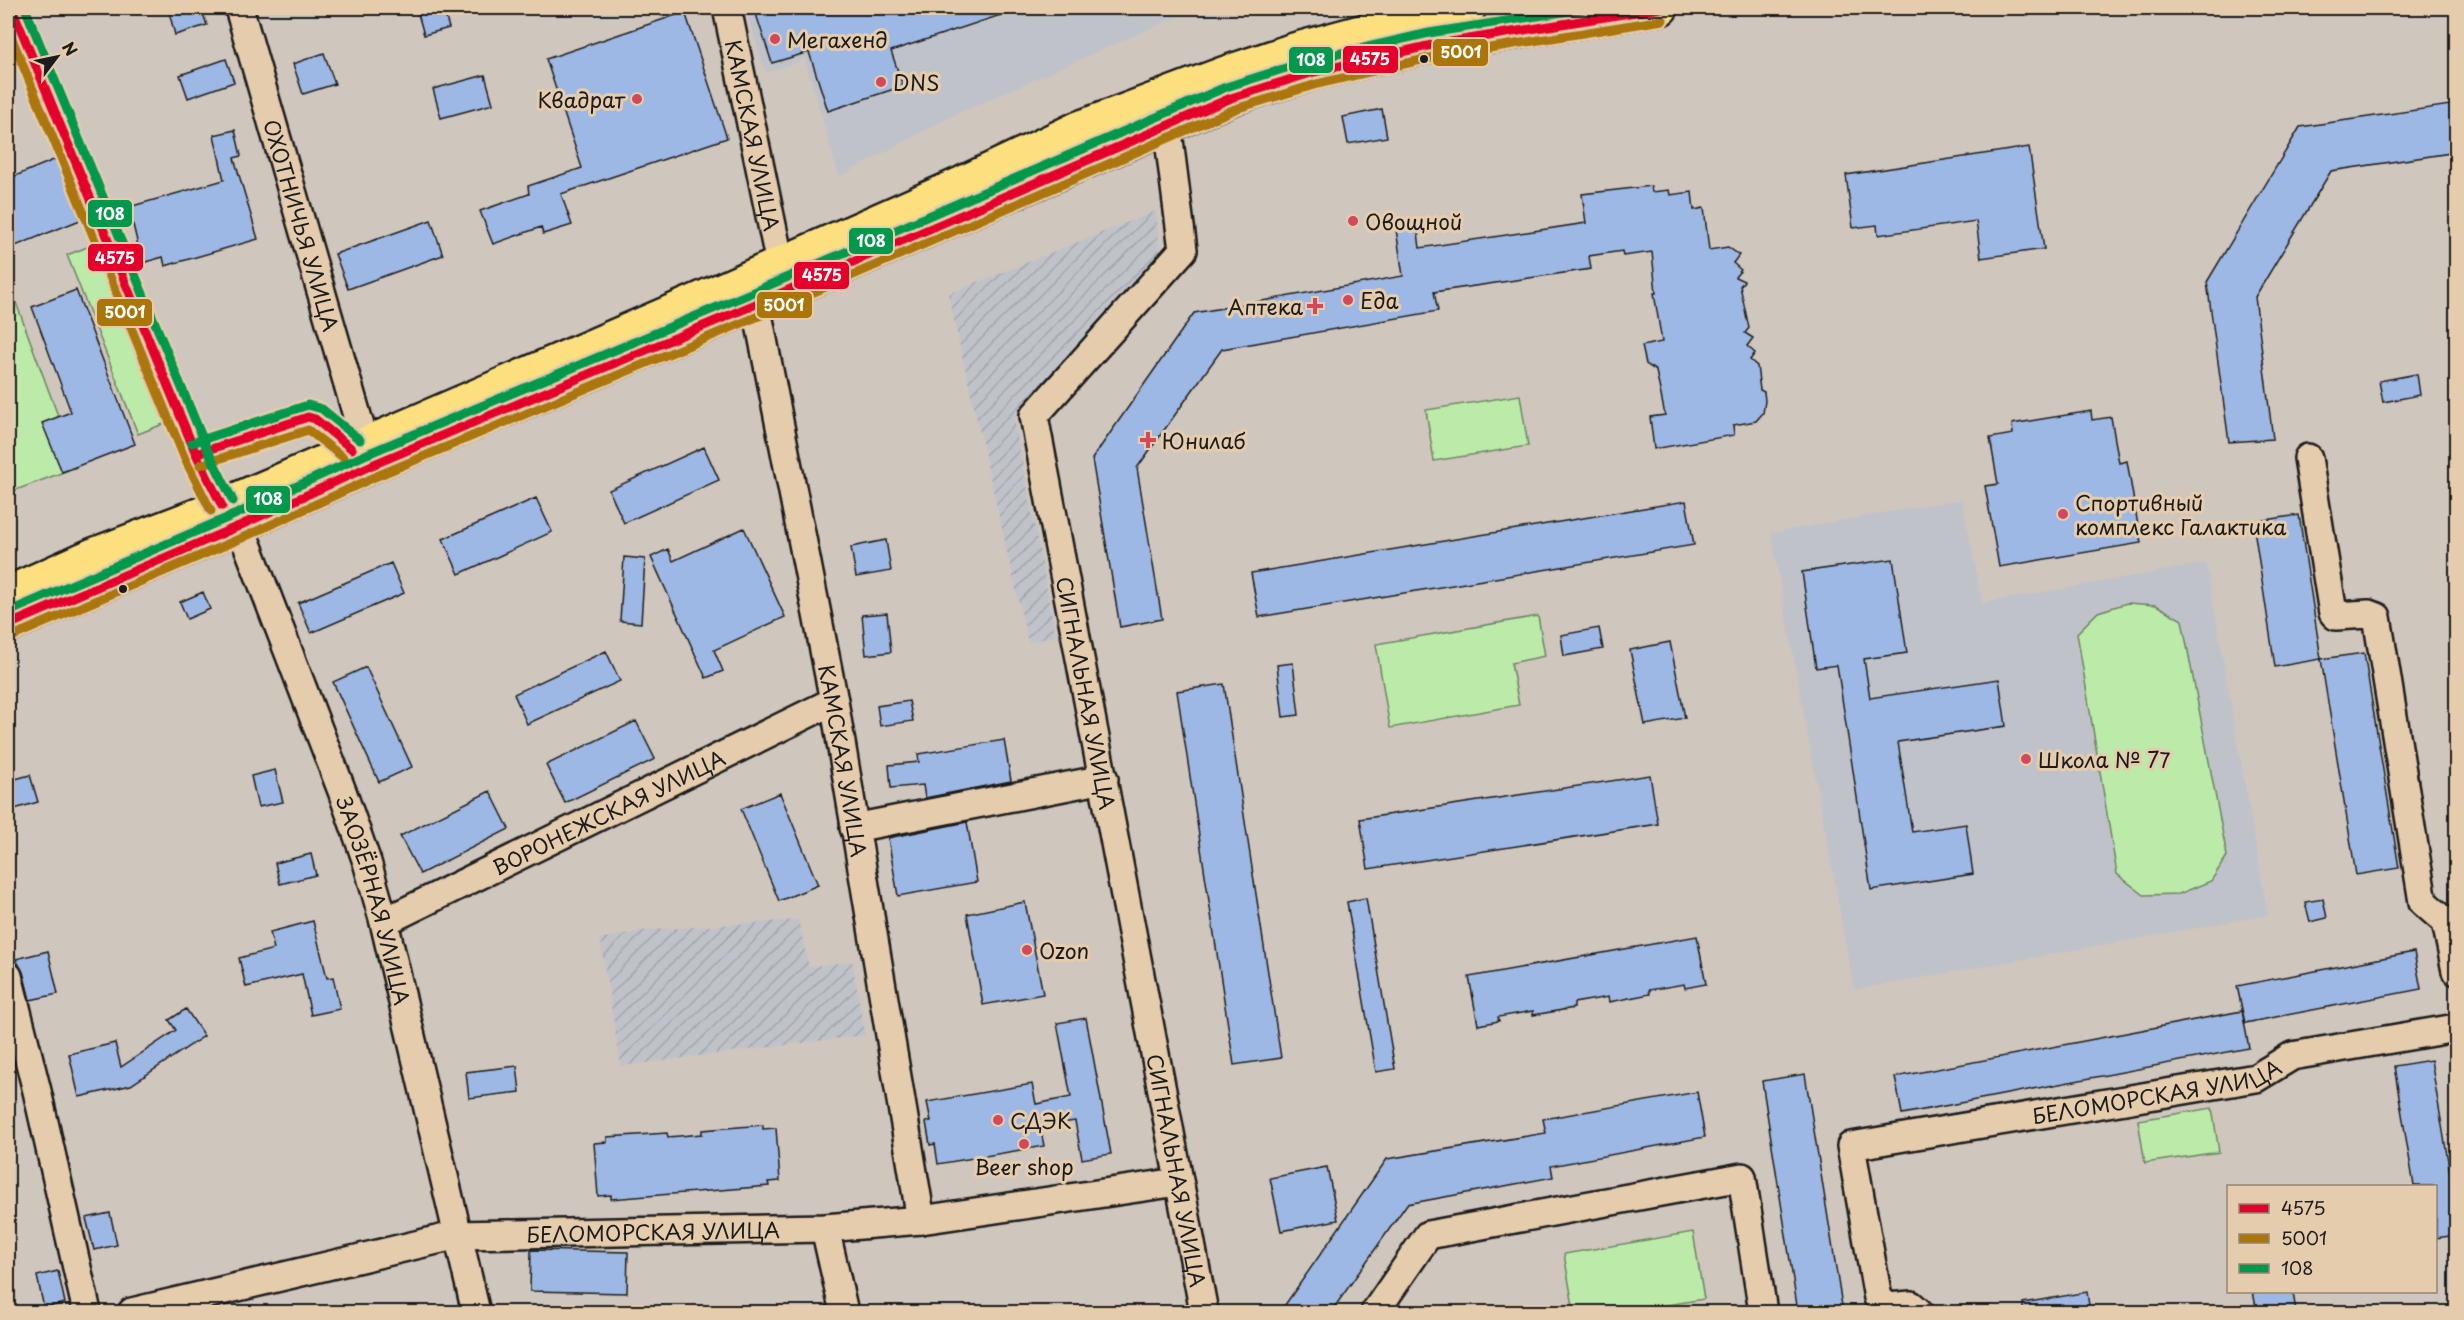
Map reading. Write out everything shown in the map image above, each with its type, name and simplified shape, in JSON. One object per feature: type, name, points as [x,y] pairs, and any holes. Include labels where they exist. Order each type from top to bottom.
[{"type":"main road","points":[[8,625],[230,516],[365,443],[780,264],[1079,128],[1223,74],[1335,39],[1470,8]]},
{"type":"main road","points":[[8,593],[91,556],[230,516],[372,465],[756,304],[1231,98],[1314,72],[1432,45],[1660,8]]},
{"type":"street","name":"ОХОТНИЧЬЯ УЛИЦА","points":[[238,8],[365,443]]},
{"type":"street","name":"КАМСКАЯ УЛИЦА","points":[[727,8],[780,264]]},
{"type":"street","name":"СИГНАЛЬНАЯ УЛИЦА","points":[[1167,124],[1184,250],[1034,416],[1204,1312]]},
{"type":"street","name":"КАМСКАЯ УЛИЦА","points":[[756,304],[834,701],[921,1220]]},
{"type":"street","points":[[2308,459],[2333,613],[2336,616],[2369,614],[2376,617],[2423,902],[2446,922],[2457,971]]},
{"type":"street","name":"ЗАОЗЁРНАЯ УЛИЦА","points":[[230,516],[342,791],[367,862],[384,922],[476,1312]]},
{"type":"street","name":"ВОРОНЕЖСКАЯ УЛИЦА","points":[[384,922],[834,701]]},
{"type":"street","points":[[854,828],[1104,779]]},
{"type":"street","points":[[8,976],[37,1091],[87,1312]]},
{"type":"street","name":"БЕЛОМОРСКАЯ УЛИЦА","points":[[1919,1312],[1911,1305],[1888,1307],[1878,1298],[1851,1146],[2256,1078],[2292,1056],[2457,1028]]},
{"type":"street","points":[[1375,1312],[1428,1235],[1742,1177],[1763,1312]]},
{"type":"street","name":"БЕЛОМОРСКАЯ УЛИЦА","points":[[132,1312],[458,1235],[825,1228],[921,1220],[1178,1182]]},
{"type":"street","points":[[825,1228],[844,1312]]},
{"type":"shaded area","points":[[745,8],[1196,8],[952,116],[839,177],[805,59],[766,73]]},
{"type":"shaded area","points":[[1156,211],[1161,262],[1014,419],[1056,636],[1028,642],[948,294]]},
{"type":"shaded area","name":"Школа № 77","points":[[1962,499],[1982,603],[2206,563],[2268,915],[1854,990],[1771,533]]},
{"type":"shaded area","points":[[798,920],[809,967],[852,961],[865,1035],[621,1066],[600,939],[648,930]]},
{"type":"green space","points":[[95,244],[166,423],[138,434],[67,255]]},
{"type":"green space","points":[[8,281],[77,467],[8,493]]},
{"type":"green space","points":[[1520,395],[1528,446],[1434,461],[1426,410]]},
{"type":"green space","points":[[2127,603],[2156,605],[2182,620],[2227,856],[2211,881],[2179,894],[2144,895],[2117,874],[2077,633],[2098,612]]},
{"type":"green space","points":[[1538,616],[1545,656],[1511,663],[1519,705],[1390,728],[1376,644]]},
{"type":"green space","points":[[2212,1108],[2219,1152],[2145,1163],[2138,1120]]},
{"type":"green space","points":[[1693,1232],[1704,1299],[1625,1312],[1574,1312],[1564,1254]]},
{"type":"building","points":[[168,8],[201,8],[207,25],[175,35]]},
{"type":"building","points":[[443,8],[449,28],[424,35],[417,10]]},
{"type":"building","points":[[754,8],[1013,8],[1013,11],[891,51],[903,86],[828,111],[809,52],[772,63]]},
{"type":"building","name":"Квадрат","points":[[685,12],[727,138],[561,194],[572,225],[543,234],[541,227],[493,244],[480,211],[529,194],[528,186],[582,168],[546,59]]},
{"type":"building","points":[[324,53],[335,84],[303,94],[293,64]]},
{"type":"building","points":[[226,59],[234,82],[188,98],[180,75]]},
{"type":"building","points":[[485,75],[493,104],[441,118],[433,89]]},
{"type":"building","points":[[2457,104],[2457,152],[2331,171],[2255,297],[2273,439],[2229,442],[2207,282],[2300,127]]},
{"type":"building","points":[[1382,109],[1387,137],[1348,144],[1343,117]]},
{"type":"building","points":[[235,130],[241,156],[234,158],[258,239],[165,266],[163,257],[142,263],[129,207],[224,180],[214,135]]},
{"type":"building","points":[[2029,147],[2044,249],[1981,258],[1976,221],[1878,235],[1877,225],[1853,228],[1846,175]]},
{"type":"building","points":[[56,159],[80,220],[8,249],[8,179]]},
{"type":"building","points":[[1651,186],[1652,192],[1669,190],[1670,195],[1692,192],[1694,210],[1704,208],[1709,250],[1728,247],[1739,255],[1733,263],[1741,270],[1735,277],[1744,281],[1740,286],[1749,328],[1745,333],[1753,338],[1747,346],[1755,353],[1750,360],[1757,366],[1760,390],[1764,392],[1765,401],[1763,413],[1756,421],[1733,425],[1734,435],[1654,449],[1650,417],[1665,415],[1656,371],[1646,364],[1642,346],[1662,342],[1654,293],[1656,293],[1652,252],[1623,256],[1622,251],[1589,256],[1591,269],[1434,292],[1438,311],[1222,349],[1137,468],[1162,619],[1120,627],[1092,459],[1194,313],[1403,276],[1396,229],[1417,225],[1420,248],[1586,223],[1582,194]]},
{"type":"building","points":[[431,220],[443,255],[348,289],[335,254]]},
{"type":"building","points":[[76,290],[135,444],[62,472],[42,423],[71,412],[32,307]]},
{"type":"building","points":[[2417,374],[2420,395],[2383,402],[2379,381]]},
{"type":"building","name":"Спортивный комплекс Галактика","points":[[2091,411],[2092,420],[2111,417],[2119,463],[2127,461],[2141,543],[1999,567],[1985,486],[1998,484],[1990,438],[2013,434],[2012,424]]},
{"type":"building","points":[[704,447],[719,480],[624,523],[609,490]]},
{"type":"building","points":[[536,498],[552,532],[459,574],[443,539]]},
{"type":"building","points":[[1686,501],[1694,545],[1259,617],[1251,573]]},
{"type":"building","points":[[2299,515],[2321,659],[2275,667],[2253,522]]},
{"type":"building","points":[[744,528],[785,617],[714,650],[723,671],[706,678],[651,557],[668,549],[673,561]]},
{"type":"building","points":[[886,540],[891,571],[856,577],[851,547]]},
{"type":"building","points":[[624,557],[645,559],[641,623],[620,621]]},
{"type":"building","points":[[1893,559],[1907,653],[1864,659],[1870,698],[1999,679],[2006,726],[1898,742],[1912,832],[1966,824],[1973,874],[1871,890],[1837,665],[1816,668],[1802,572]]},
{"type":"building","points":[[391,563],[404,593],[311,633],[298,603]]},
{"type":"building","points":[[203,592],[210,609],[187,619],[180,602]]},
{"type":"building","points":[[887,613],[891,652],[866,655],[862,615]]},
{"type":"building","points":[[1599,628],[1603,649],[1564,656],[1561,635]]},
{"type":"building","points":[[1670,642],[1685,718],[1645,725],[1630,650]]},
{"type":"building","points":[[606,651],[620,681],[527,724],[514,694]]},
{"type":"building","points":[[2364,653],[2399,868],[2356,875],[2321,659]]},
{"type":"building","points":[[1293,663],[1299,715],[1283,717],[1277,665]]},
{"type":"building","points":[[366,667],[412,767],[379,782],[333,682]]},
{"type":"building","points":[[1224,684],[1281,1058],[1234,1065],[1177,691]]},
{"type":"building","points":[[909,701],[913,721],[880,726],[877,706]]},
{"type":"building","points":[[636,721],[655,759],[565,803],[546,765]]},
{"type":"building","points":[[1004,740],[1011,781],[925,798],[923,785],[891,788],[889,765],[919,762],[918,754]]},
{"type":"building","points":[[275,770],[283,802],[258,807],[251,776]]},
{"type":"building","points":[[30,775],[38,802],[8,811],[8,781]]},
{"type":"building","points":[[1650,775],[1658,824],[1368,869],[1360,819]]},
{"type":"building","points":[[490,791],[509,829],[420,874],[400,836]]},
{"type":"building","points":[[780,793],[818,885],[779,901],[741,809]]},
{"type":"building","points":[[967,822],[977,882],[898,896],[888,838]]},
{"type":"building","points":[[311,854],[316,875],[280,884],[275,863]]},
{"type":"building","points":[[1366,898],[1395,1069],[1376,1072],[1347,902]]},
{"type":"building","points":[[2323,899],[2327,918],[2310,922],[2305,902]]},
{"type":"building","points":[[1025,902],[1043,994],[983,1005],[967,914]]},
{"type":"building","points":[[313,921],[327,978],[333,977],[340,1009],[311,1015],[302,974],[246,987],[239,958],[274,949],[270,932]]},
{"type":"building","points":[[1697,936],[1706,984],[1685,988],[1684,984],[1649,990],[1650,994],[1609,1002],[1608,997],[1574,1003],[1574,1008],[1533,1015],[1533,1011],[1498,1017],[1499,1021],[1478,1025],[1469,977]]},
{"type":"building","points":[[48,951],[58,994],[30,1000],[23,972],[16,959]]},
{"type":"building","points":[[2414,952],[2421,989],[2245,1023],[2237,986]]},
{"type":"building","points":[[186,1009],[204,1036],[131,1085],[79,1097],[69,1054],[115,1043],[121,1067],[176,1030],[169,1020]]},
{"type":"building","points":[[2242,1011],[2249,1048],[1902,1114],[1895,1077]]},
{"type":"building","points":[[1086,1018],[1111,1154],[1082,1159],[1075,1121],[1040,1126],[1044,1146],[938,1164],[935,1144],[930,1145],[926,1122],[931,1121],[927,1102],[1032,1084],[1036,1104],[1071,1097],[1057,1023]]},
{"type":"building","points":[[2431,1060],[2457,1215],[2457,1235],[2437,1238],[2437,1185],[2414,1185],[2394,1066]]},
{"type":"building","points":[[517,1066],[520,1092],[469,1098],[466,1072]]},
{"type":"building","points":[[1805,1074],[1843,1312],[1798,1312],[1762,1081]]},
{"type":"building","points":[[1697,1092],[1705,1137],[1551,1166],[1553,1177],[1407,1204],[1331,1312],[1280,1312],[1387,1159],[1546,1133],[1543,1119]]},
{"type":"building","points":[[763,1125],[763,1129],[776,1128],[780,1181],[768,1182],[769,1186],[611,1199],[611,1195],[598,1196],[594,1143],[607,1142],[607,1137],[667,1133],[668,1137],[702,1134],[702,1130]]},
{"type":"building","points":[[1327,1167],[1338,1220],[1281,1231],[1270,1178]]},
{"type":"building","points":[[110,1213],[117,1245],[94,1250],[86,1218]]},
{"type":"building","points":[[531,1250],[628,1252],[627,1293],[530,1291]]},
{"type":"building","points":[[58,1271],[65,1303],[44,1308],[37,1276]]},
{"type":"building","points":[[2087,1292],[2090,1312],[2023,1312],[2023,1303]]},
{"type":"building","points":[[2253,1293],[2293,1293],[2296,1312],[2257,1312]]},
{"type":"transit line","name":"4575","points":[[12,8],[196,454],[222,506]]},
{"type":"transit line","name":"108","points":[[25,8],[207,449],[233,501]]},
{"type":"transit line","name":"108","points":[[8,612],[234,515],[367,454],[751,293],[1226,87],[1311,60],[1429,33],[1589,8]]},
{"type":"transit line","name":"4575","points":[[8,625],[239,526],[372,465],[756,304],[1231,98],[1314,72],[1432,45],[1661,8]]},
{"type":"transit line","name":"5001","points":[[13,636],[244,537],[377,476],[761,315],[1235,109],[1317,84],[1434,57],[1663,20]]},
{"type":"transit line","name":"5001","points":[[8,29],[185,459],[211,511]]},
{"type":"transit line","name":"108","points":[[192,443],[308,405],[322,409],[360,440]]},
{"type":"transit line","name":"4575","points":[[196,454],[308,417],[315,419],[352,449]]},
{"type":"transit line","name":"5001","points":[[200,465],[308,430],[344,458]]},
{"type":"place","name":"Мегахенд","points":[[775,39]]},
{"type":"place","name":"DNS","points":[[881,82]]},
{"type":"place","name":"Квадрат","points":[[637,99]]},
{"type":"place","name":"Овощной","points":[[1353,221]]},
{"type":"place","name":"Еда","points":[[1348,300]]},
{"type":"place","name":"Аптека","points":[[1315,306]]},
{"type":"place","name":"Юнилаб","points":[[1148,440]]},
{"type":"place","name":"Спортивный комплекс Галактика","points":[[2063,514]]},
{"type":"place","name":"Школа № 77","points":[[2026,759]]},
{"type":"place","name":"Ozon","points":[[1027,950]]},
{"type":"place","name":"СДЭК","points":[[998,1120]]},
{"type":"place","name":"Beer shop","points":[[1024,1144]]}]
